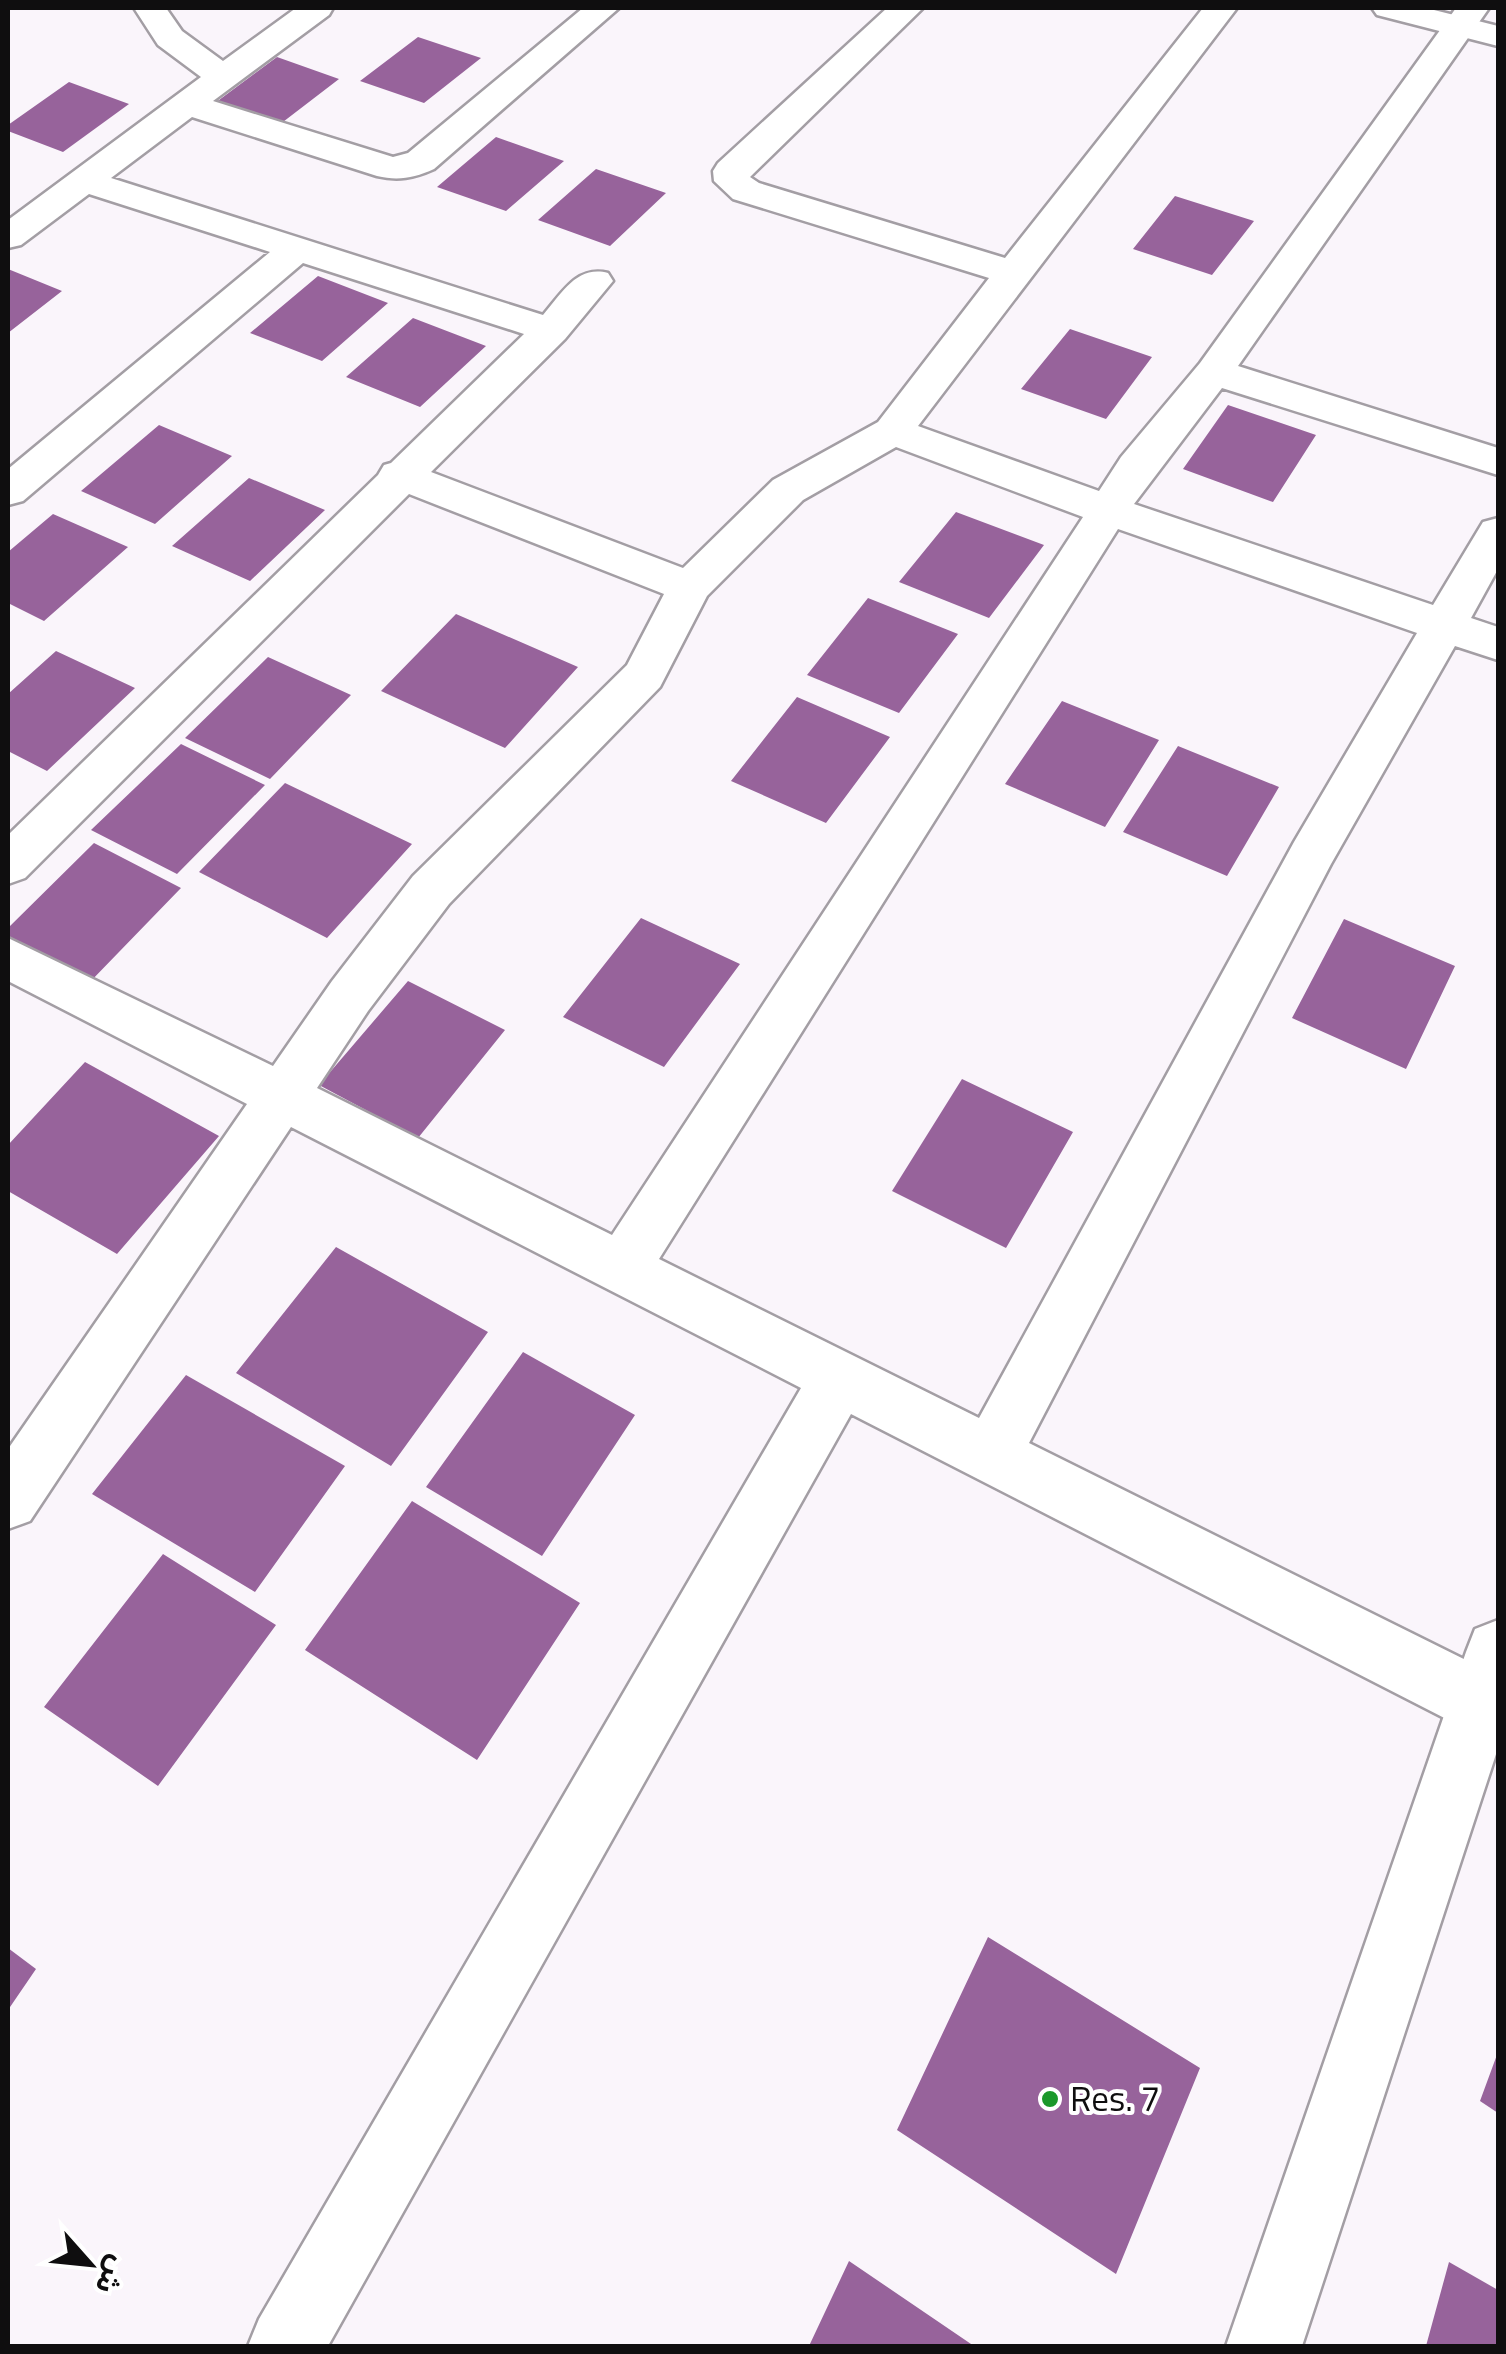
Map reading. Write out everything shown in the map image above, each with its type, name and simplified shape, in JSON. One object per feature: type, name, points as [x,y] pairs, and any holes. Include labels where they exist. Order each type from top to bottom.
[{"type":"street","points":[[150,8],[170,38],[223,77]]},
{"type":"street","points":[[8,237],[317,8]]},
{"type":"street","points":[[186,104],[390,168],[407,168],[421,161],[603,8]]},
{"type":"street","points":[[906,8],[731,170],[732,181],[746,191],[1013,273]]},
{"type":"street","points":[[8,1500],[350,996],[431,890],[644,675],[690,587],[788,490],[893,431],[1220,8]]},
{"type":"street","points":[[623,1266],[1107,510],[1477,23],[1389,8]]},
{"type":"street","points":[[82,180],[551,330]]},
{"type":"street","points":[[8,491],[297,248]]},
{"type":"street","points":[[8,865],[551,330],[594,282]]},
{"type":"street","points":[[1214,372],[1498,462]]},
{"type":"street","points":[[893,431],[1107,510],[1498,644]]},
{"type":"street","points":[[399,476],[690,587]]},
{"type":"street","points":[[991,1455],[1311,855],[1447,627],[1498,532]]},
{"type":"street","points":[[8,958],[991,1455],[1491,1678],[1264,2346]]},
{"type":"street","points":[[286,2346],[839,1378]]},
{"type":"building","points":[[418,37],[481,58],[424,103],[360,81]]},
{"type":"building","points":[[277,57],[339,79],[279,125],[215,103]]},
{"type":"building","points":[[69,82],[129,104],[63,152],[8,131],[8,125]]},
{"type":"building","points":[[496,137],[564,161],[506,211],[437,187]]},
{"type":"building","points":[[596,169],[666,193],[610,246],[538,220]]},
{"type":"building","points":[[1175,196],[1254,221],[1212,275],[1133,249]]},
{"type":"building","points":[[8,269],[62,291],[8,333]]},
{"type":"building","points":[[318,276],[388,303],[322,361],[250,333]]},
{"type":"building","points":[[413,318],[486,346],[420,407],[346,377]]},
{"type":"building","points":[[1070,329],[1152,357],[1106,419],[1021,389]]},
{"type":"building","points":[[1228,405],[1316,435],[1273,502],[1183,469]]},
{"type":"building","points":[[159,425],[232,456],[155,524],[81,491]]},
{"type":"building","points":[[249,478],[325,510],[250,581],[172,546]]},
{"type":"building","points":[[956,512],[1044,545],[989,618],[899,582]]},
{"type":"building","points":[[53,514],[128,547],[44,621],[8,603],[8,552]]},
{"type":"building","points":[[868,598],[958,634],[899,713],[807,675]]},
{"type":"building","points":[[456,614],[578,667],[505,748],[381,691]]},
{"type":"building","points":[[56,651],[135,688],[47,771],[8,751],[8,694]]},
{"type":"building","points":[[268,657],[351,695],[270,779],[185,738]]},
{"type":"building","points":[[797,697],[890,737],[826,823],[731,781]]},
{"type":"building","points":[[1062,701],[1159,740],[1105,827],[1005,784]]},
{"type":"building","points":[[181,744],[265,785],[177,874],[91,830]]},
{"type":"building","points":[[1178,746],[1279,787],[1227,876],[1123,832]]},
{"type":"building","points":[[285,783],[412,844],[327,938],[199,872]]},
{"type":"building","points":[[94,843],[181,888],[87,985],[8,942],[8,928]]},
{"type":"building","points":[[641,918],[740,964],[664,1067],[563,1017]]},
{"type":"building","points":[[1344,919],[1455,966],[1406,1069],[1292,1018]]},
{"type":"building","points":[[408,981],[505,1030],[418,1138],[319,1085]]},
{"type":"building","points":[[85,1062],[219,1136],[117,1254],[8,1191],[8,1145]]},
{"type":"building","points":[[962,1079],[1073,1132],[1006,1248],[892,1191]]},
{"type":"building","points":[[336,1247],[488,1332],[391,1466],[236,1373]]},
{"type":"building","points":[[523,1352],[635,1415],[542,1556],[426,1487]]},
{"type":"building","points":[[186,1375],[345,1466],[255,1592],[92,1494]]},
{"type":"building","points":[[412,1501],[580,1603],[477,1760],[305,1650]]},
{"type":"building","points":[[163,1554],[276,1625],[158,1786],[44,1707]]},
{"type":"building","name":"Res. 7","points":[[988,1937],[1200,2068],[1116,2274],[897,2130]]},
{"type":"building","points":[[8,1948],[36,1969],[8,2010]]},
{"type":"building","points":[[1498,2052],[1498,2113],[1480,2101]]},
{"type":"building","points":[[849,2261],[974,2346],[809,2346]]},
{"type":"building","points":[[1449,2262],[1498,2290],[1498,2346],[1426,2346]]},
{"type":"place","name":"Res. 7","points":[[1050,2099]]}]
